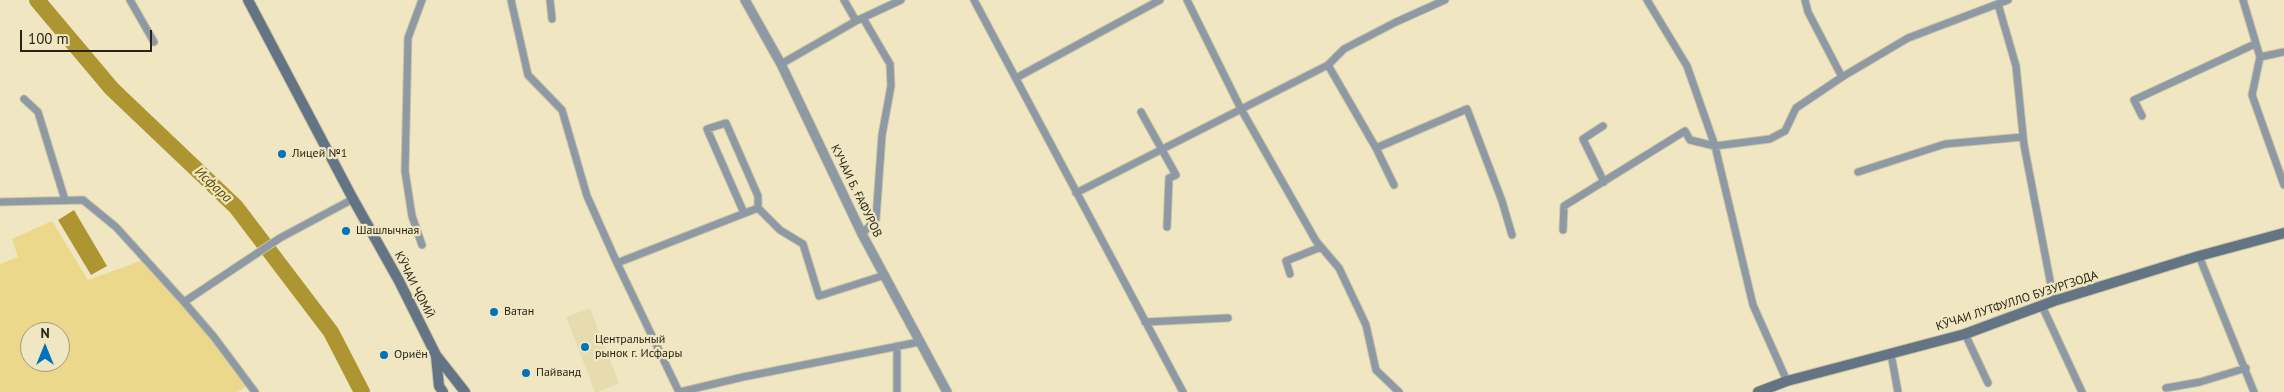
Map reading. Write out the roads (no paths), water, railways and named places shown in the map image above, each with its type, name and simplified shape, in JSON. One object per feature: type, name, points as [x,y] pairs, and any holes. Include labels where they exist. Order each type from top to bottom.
[{"type":"main road","name":"КӮЧАИ ҶОМӢ","points":[[248,0],[353,199],[399,281],[436,355],[464,392]]},
{"type":"main road","name":"КӮЧАИ ЛУТФУЛЛО БУЗУРГЗОДА","points":[[1758,392],[1787,381],[1966,334],[2054,301],[2198,256],[2284,233]]},
{"type":"main road","points":[[436,355],[440,386],[443,392]]},
{"type":"main road","points":[[447,392],[457,390],[464,392]]},
{"type":"street","points":[[130,0],[154,42]]},
{"type":"street","points":[[422,0],[408,38],[405,171],[412,216],[422,245]]},
{"type":"street","points":[[512,0],[528,75],[562,110],[587,196],[617,263],[680,392],[742,377],[919,342]]},
{"type":"street","points":[[550,0],[552,19]]},
{"type":"street","name":"КУЧАИ Б. ҒАФУРОВ","points":[[745,0],[781,64],[862,234],[946,392]]},
{"type":"street","points":[[844,0],[890,64],[891,86],[882,135],[876,219],[862,234]]},
{"type":"street","points":[[781,64],[860,20],[901,0]]},
{"type":"street","points":[[974,0],[1182,392]]},
{"type":"street","points":[[1016,78],[1160,0]]},
{"type":"street","points":[[1187,0],[1242,109],[1316,241],[1339,268],[1366,325],[1376,370],[1399,392]]},
{"type":"street","points":[[1076,193],[1328,65],[1344,49],[1396,22],[1445,0]]},
{"type":"street","points":[[1647,0],[1687,66],[1715,146],[1753,305],[1787,381]]},
{"type":"street","points":[[1805,0],[1808,12],[1842,77]]},
{"type":"street","points":[[1563,230],[1564,206],[1686,131],[1690,140],[1715,146],[1770,139],[1786,131],[1796,108],[1842,77],[1908,38],[2008,0]]},
{"type":"street","points":[[2243,0],[2260,57],[2252,95],[2284,185]]},
{"type":"street","points":[[1998,4],[2016,66],[2024,137],[2054,301]]},
{"type":"street","points":[[2142,116],[2134,100],[2255,44]]},
{"type":"street","points":[[2260,57],[2284,52]]},
{"type":"street","points":[[1328,65],[1376,148],[1394,185]]},
{"type":"street","points":[[24,99],[38,112],[65,200]]},
{"type":"street","points":[[1376,148],[1467,109],[1502,201],[1512,235]]},
{"type":"street","points":[[1141,112],[1176,174],[1169,178],[1167,227]]},
{"type":"street","points":[[744,213],[707,129],[726,123],[758,196],[758,208],[780,230],[803,244],[819,296],[885,275]]},
{"type":"street","points":[[1602,126],[1583,139],[1604,182]]},
{"type":"street","points":[[1858,172],[1944,144],[2024,137]]},
{"type":"street","points":[[184,302],[280,238],[353,199]]},
{"type":"street","points":[[0,202],[83,200],[116,227],[184,302],[214,337],[255,392]]},
{"type":"street","points":[[617,263],[758,208]]},
{"type":"street","points":[[1290,274],[1286,261],[1321,247]]},
{"type":"street","points":[[2198,256],[2246,368],[2254,392]]},
{"type":"street","points":[[2042,306],[2082,392]]},
{"type":"street","points":[[1145,322],[1228,318]]},
{"type":"street","points":[[1966,334],[1988,383]]},
{"type":"street","points":[[897,346],[898,392]]},
{"type":"street","points":[[1891,354],[1898,392]]},
{"type":"street","points":[[2166,388],[2200,382],[2246,368]]},
{"type":"waterway","name":"Исфара","points":[[37,0],[112,89],[236,207],[331,332],[362,392]]},
{"type":"place","name":"Лицей №1","points":[[282,154]]},
{"type":"place","name":"Шашлычная","points":[[346,231]]},
{"type":"place","name":"Ватан","points":[[494,312]]},
{"type":"place","name":"Центральный рынок г. Исфары","points":[[585,347]]},
{"type":"place","name":"Ориён","points":[[384,355]]},
{"type":"place","name":"Пайванд","points":[[526,373]]}]
